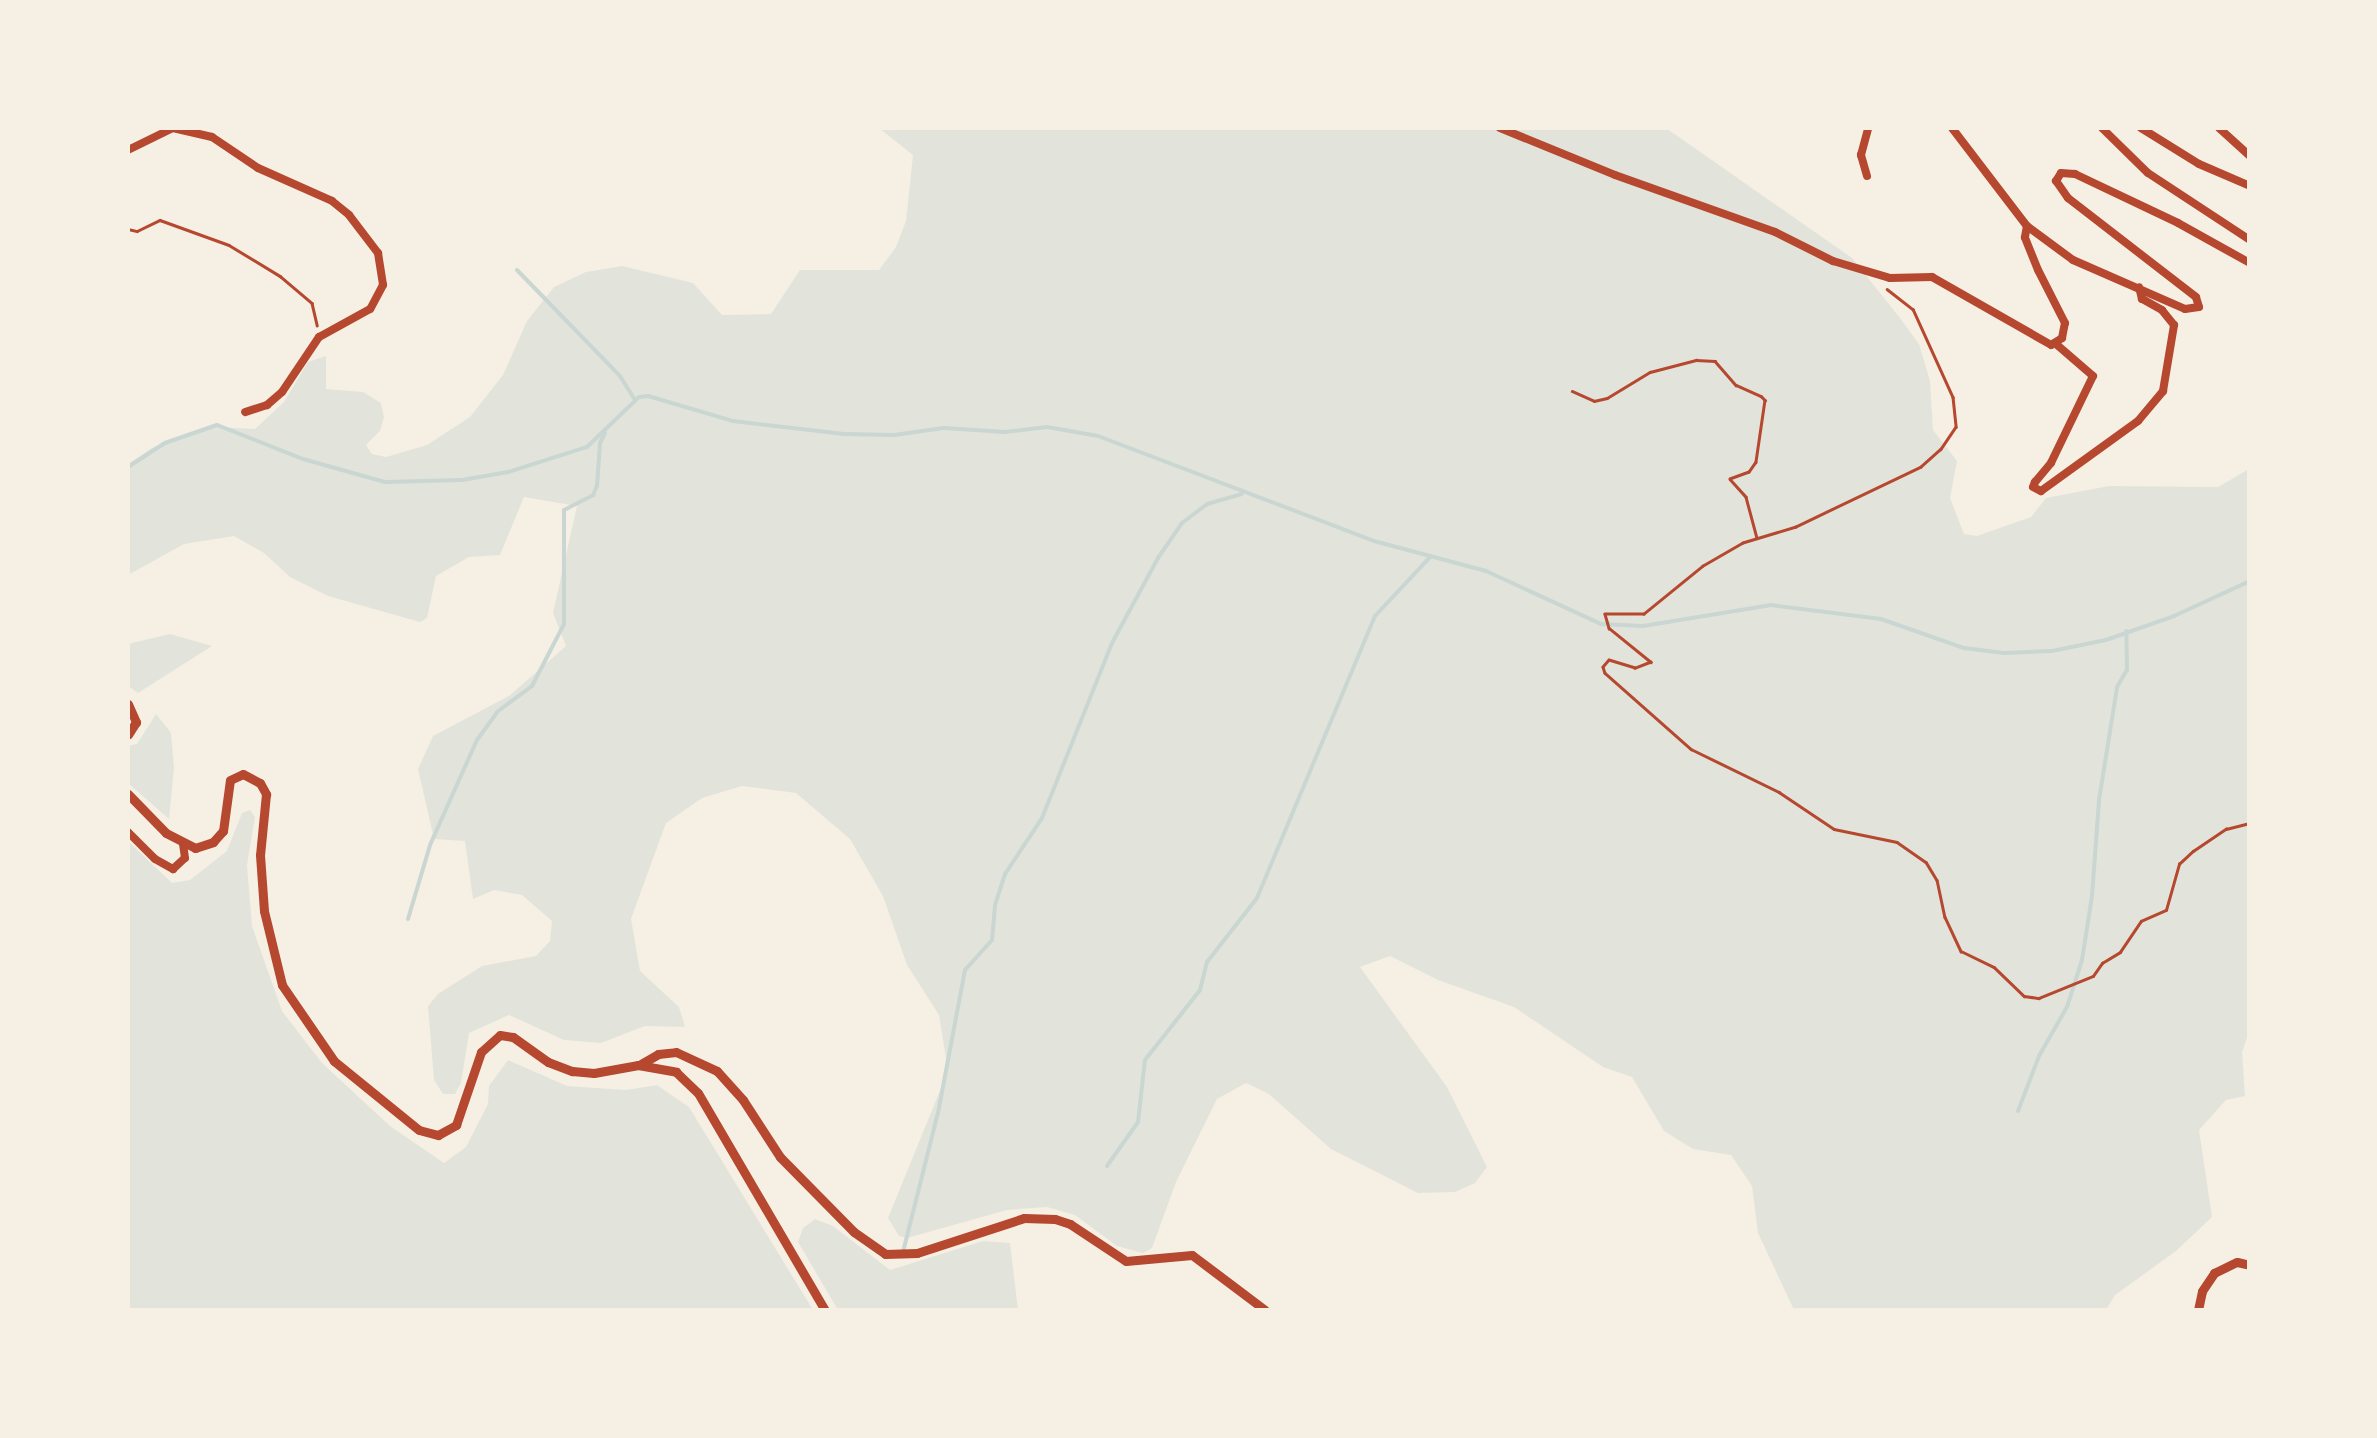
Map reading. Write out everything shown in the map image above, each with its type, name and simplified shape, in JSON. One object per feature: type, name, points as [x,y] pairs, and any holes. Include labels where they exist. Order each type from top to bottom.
[{"type":"street","points":[[1500,128],[1615,175],[1775,232],[1833,261],[1890,278],[1932,277],[2029,334],[2056,344],[2093,376],[2051,463],[2035,482],[2034,487],[2041,491],[2138,421],[2164,390],[2174,325],[2162,310],[2142,299],[2140,288]]},
{"type":"street","points":[[1867,176],[1861,154],[1868,128]]},
{"type":"street","points":[[1952,128],[2027,226],[2073,260],[2185,309],[2200,307],[2196,297],[2068,198],[2057,184],[2058,174],[2074,174],[2250,262]]},
{"type":"street","points":[[2102,128],[2148,173],[2250,240]]},
{"type":"street","points":[[2142,128],[2200,164],[2250,186]]},
{"type":"street","points":[[2219,128],[2250,156]]},
{"type":"street","points":[[128,150],[159,132],[191,130],[212,137],[258,168],[308,187],[350,215],[378,253],[383,285],[370,309],[320,337],[282,392],[268,405],[245,412]]},
{"type":"street","points":[[2027,226],[2025,237],[2065,324],[2056,344]]},
{"type":"street","points":[[128,704],[136,717],[128,736]]},
{"type":"street","points":[[128,794],[183,844],[202,847],[219,837],[226,824],[228,784],[234,777],[249,774],[260,783],[266,794],[260,854],[264,911],[282,985],[334,1061],[419,1130],[438,1136],[456,1125],[481,1052],[500,1035],[513,1037],[548,1062],[572,1071],[594,1073],[638,1066],[676,1072],[698,1093],[825,1310]]},
{"type":"street","points":[[128,832],[155,859],[173,869],[185,858],[183,844]]},
{"type":"street","points":[[638,1066],[658,1054],[676,1052],[717,1071],[743,1100],[780,1157],[854,1232],[886,1254],[917,1254],[1024,1218],[1055,1218],[1126,1261],[1192,1254],[1265,1310]]},
{"type":"street","points":[[2198,1309],[2214,1273],[2246,1263]]},
{"type":"path","points":[[128,229],[137,231],[160,220],[229,245],[280,276],[312,303],[320,337]]},
{"type":"path","points":[[1890,278],[1888,291],[1913,309],[1954,397],[1956,427],[1921,467],[1796,527],[1702,566],[1644,614],[1606,614],[1608,628],[1651,662],[1635,668],[1609,660],[1603,666],[1627,696],[1691,749],[1756,781],[1834,828],[1897,842],[1926,862],[1937,880],[1946,917],[1961,951],[1994,967],[2024,996],[2040,998],[2093,976],[2102,963],[2120,952],[2141,922],[2166,910],[2179,864],[2208,838],[2250,822]]},
{"type":"path","points":[[1572,391],[1594,401],[1650,372],[1696,360],[1715,361],[1736,385],[1761,396],[1765,400],[1756,462],[1749,472],[1730,479],[1746,496],[1758,540]]},
{"type":"shaded area","points":[[879,128],[1666,128],[1852,258],[1900,318],[1919,344],[1930,381],[1933,430],[1957,461],[1950,498],[1964,534],[1977,536],[2031,517],[2046,498],[2109,486],[2218,487],[2249,469],[2250,1029],[2242,1052],[2245,1096],[2226,1100],[2199,1130],[2212,1217],[2176,1251],[2115,1295],[2106,1310],[1794,1310],[1758,1233],[1752,1186],[1731,1155],[1693,1149],[1664,1131],[1632,1077],[1603,1067],[1514,1007],[1438,980],[1390,956],[1360,967],[1447,1087],[1487,1167],[1475,1183],[1455,1192],[1418,1193],[1331,1149],[1269,1094],[1246,1083],[1217,1099],[1176,1182],[1152,1248],[1143,1253],[1117,1246],[1075,1215],[1047,1207],[1007,1210],[907,1238],[899,1236],[888,1218],[948,1071],[939,1015],[907,965],[883,896],[850,839],[796,793],[742,786],[702,798],[666,823],[631,919],[640,971],[679,1007],[685,1027],[645,1026],[601,1043],[564,1040],[509,1015],[469,1033],[461,1083],[455,1094],[443,1094],[434,1080],[428,1006],[438,994],[482,966],[536,956],[550,941],[552,921],[522,895],[494,890],[473,899],[465,841],[434,839],[418,769],[433,736],[509,696],[566,646],[553,613],[577,506],[524,497],[500,555],[469,557],[436,576],[427,618],[420,622],[328,596],[290,577],[264,553],[234,536],[184,544],[128,575],[128,464],[152,448],[213,427],[255,429],[284,402],[308,362],[326,356],[326,389],[363,392],[381,403],[384,417],[380,431],[366,445],[372,454],[386,457],[427,445],[470,417],[503,375],[527,321],[554,287],[586,272],[622,266],[693,283],[722,315],[771,314],[800,270],[879,270],[896,247],[906,221],[913,155]]},
{"type":"shaded area","points":[[170,634],[212,646],[138,693],[128,686],[128,644]]},
{"type":"shaded area","points":[[156,714],[171,733],[174,768],[169,819],[128,783],[128,746],[137,744]]},
{"type":"shaded area","points":[[250,810],[255,817],[247,865],[252,926],[282,1011],[322,1063],[390,1126],[444,1163],[466,1147],[488,1104],[489,1086],[508,1060],[567,1086],[626,1090],[657,1085],[689,1107],[813,1310],[128,1310],[128,841],[172,883],[190,880],[227,851],[242,813]]},
{"type":"shaded area","points":[[815,1219],[833,1226],[890,1270],[983,1241],[1010,1243],[1018,1310],[838,1310],[798,1242],[803,1228]]},
{"type":"waterway","points":[[517,270],[620,376],[635,400]]},
{"type":"waterway","points":[[128,467],[165,443],[217,425],[303,459],[385,482],[462,480],[508,472],[587,447],[639,397],[648,396],[733,421],[844,434],[894,435],[944,428],[1005,432],[1047,427],[1098,436],[1374,541],[1486,571],[1601,624],[1643,626],[1771,605],[1881,619],[1964,648],[2004,653],[2052,651],[2106,640],[2174,616],[2250,581]]},
{"type":"waterway","points":[[408,919],[430,845],[477,740],[497,712],[532,686],[564,624],[564,510],[593,495],[600,443],[605,433]]},
{"type":"waterway","points":[[903,1252],[938,1113],[965,970],[992,940],[995,905],[1005,874],[1042,818],[1112,643],[1158,558],[1182,523],[1207,504],[1242,494]]},
{"type":"waterway","points":[[1107,1166],[1138,1122],[1145,1060],[1200,990],[1207,962],[1257,898],[1375,616],[1431,556]]},
{"type":"waterway","points":[[2018,1111],[2039,1056],[2067,1007],[2082,960],[2092,896],[2099,800],[2117,687],[2127,670],[2126,631]]}]
